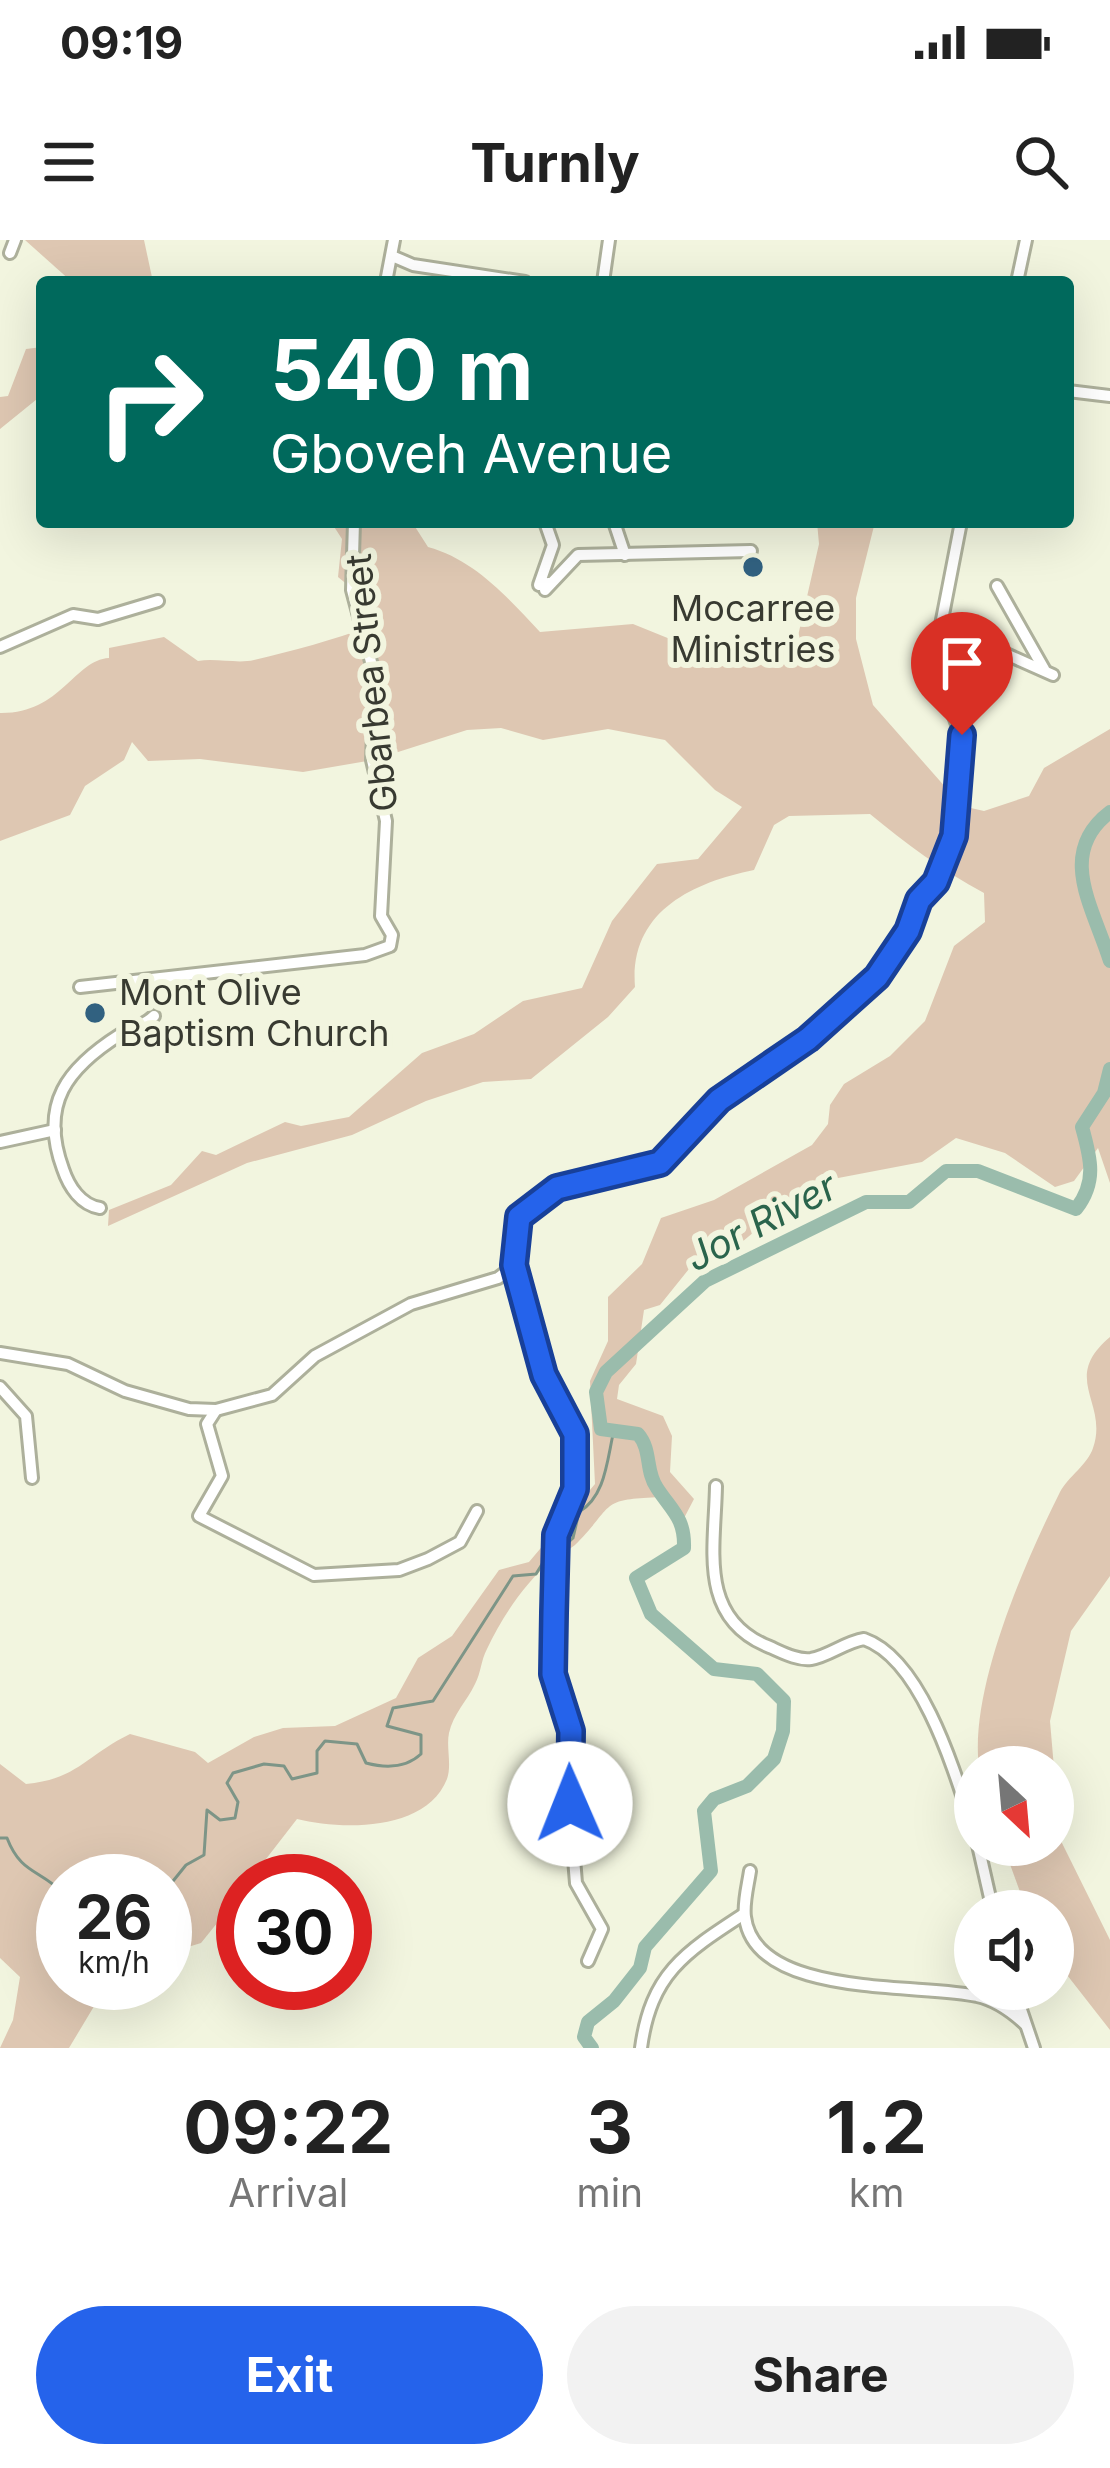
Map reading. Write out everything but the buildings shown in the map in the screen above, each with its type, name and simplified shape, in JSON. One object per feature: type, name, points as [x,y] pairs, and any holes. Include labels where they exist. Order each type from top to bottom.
[{"type":"street","points":[[387,276],[394,240]]},
{"type":"street","points":[[604,276],[609,240]]},
{"type":"street","points":[[1018,276],[1026,240]]},
{"type":"street","points":[[392,256],[413,265],[485,276]]},
{"type":"street","points":[[1074,392],[1110,396]]},
{"type":"street","name":"Gbarbea Street","points":[[80,987],[116,987],[382,950],[392,942],[381,916],[385,796],[372,760],[375,677],[352,590],[354,528]]},
{"type":"street","points":[[547,528],[553,544],[539,585],[547,586],[578,555],[751,551]]},
{"type":"street","points":[[616,528],[625,555]]},
{"type":"street","points":[[588,1961],[602,1930],[576,1882],[566,1760],[571,1731],[553,1674],[556,1535],[575,1489],[575,1434],[544,1375],[514,1265],[519,1217],[557,1188],[660,1163],[719,1100],[808,1039],[877,977],[908,931],[954,836],[962,735],[948,700],[941,625],[960,528]]},
{"type":"street","points":[[941,625],[1049,674],[997,586]]},
{"type":"street","points":[[0,647],[73,615],[98,620],[158,601]]},
{"type":"street","points":[[100,1208],[87,1206],[70,1184],[55,1130],[61,1085],[124,1032],[154,1016]]},
{"type":"street","points":[[0,1142],[55,1130]]},
{"type":"street","points":[[0,1353],[68,1364],[125,1391],[189,1409],[216,1410],[272,1395],[315,1356],[411,1304],[498,1278],[514,1265]]},
{"type":"street","points":[[0,1387],[26,1416],[32,1478]]},
{"type":"street","points":[[216,1410],[206,1424],[222,1476],[199,1516],[314,1575],[400,1570],[460,1542],[478,1511]]},
{"type":"street","points":[[716,1486],[715,1592],[725,1616],[750,1638],[798,1658],[811,1659],[847,1642],[864,1640],[879,1646],[921,1695],[954,1781]]},
{"type":"street","points":[[750,1871],[744,1914],[760,1947],[798,1972],[874,1989],[929,1988],[982,1997],[1025,2024]]},
{"type":"street","points":[[641,2048],[646,2006],[669,1970],[744,1914]]},
{"type":"street","points":[[1021,2010],[1034,2048]]},
{"type":"shaded area","points":[[25,240],[144,240],[152,276],[65,276]]},
{"type":"shaded area","points":[[36,348],[36,400],[0,429],[0,397],[8,396],[26,349]]},
{"type":"shaded area","points":[[335,528],[416,528],[428,547],[475,570],[540,632],[633,624],[675,641],[793,658],[819,544],[818,528],[874,528],[856,598],[856,639],[873,705],[962,806],[984,811],[1029,796],[1044,768],[1110,729],[1110,1183],[1098,1148],[1074,1181],[1055,1187],[1005,1153],[956,1138],[922,1162],[812,1183],[742,1242],[701,1254],[660,1305],[644,1310],[636,1364],[619,1385],[617,1399],[663,1416],[672,1436],[670,1472],[694,1499],[682,1522],[666,1497],[629,1499],[610,1506],[575,1545],[532,1580],[500,1625],[451,1726],[447,1779],[436,1796],[421,1809],[381,1823],[336,1825],[297,1819],[270,1854],[216,1854],[216,1924],[201,1943],[192,1946],[192,1854],[36,1854],[36,2010],[92,2010],[69,2048],[0,2048],[13,2020],[20,1977],[0,1958],[0,1764],[26,1784],[44,1781],[70,1772],[130,1734],[195,1752],[208,1763],[254,1737],[283,1728],[335,1726],[396,1698],[418,1658],[452,1636],[499,1570],[529,1562],[595,1484],[590,1381],[608,1341],[608,1297],[642,1264],[661,1218],[714,1200],[812,1145],[828,1124],[830,1105],[844,1084],[890,1056],[925,1021],[954,946],[985,922],[984,893],[870,814],[789,816],[774,825],[754,870],[687,893],[653,921],[636,961],[635,987],[608,1017],[531,1079],[483,1082],[426,1101],[352,1135],[247,1163],[108,1226],[109,1210],[171,1185],[202,1151],[216,1155],[285,1122],[301,1126],[349,1117],[422,1053],[474,1034],[523,1001],[582,988],[612,921],[657,864],[698,859],[742,807],[715,790],[665,740],[608,729],[543,740],[501,728],[467,730],[373,760],[303,772],[200,759],[148,761],[132,742],[124,760],[85,786],[70,815],[0,841],[0,713],[21,711],[52,697],[86,668],[109,658],[109,648],[164,637],[198,661],[248,661],[372,626],[377,609],[338,577],[342,539]]},
{"type":"shaded area","points":[[1110,1337],[1110,1576],[1071,1631],[1050,1721],[1052,1746],[978,1746],[991,1664],[1016,1589],[1060,1492],[1093,1448],[1095,1417],[1087,1378],[1096,1352]]},
{"type":"shaded area","points":[[1011,1866],[1073,1866],[1110,1940],[1110,2030],[1074,1984],[1074,1890],[1019,1890]]},
{"type":"waterway","name":"Jor River","points":[[1110,812],[1094,828],[1082,863],[1088,901],[1110,961]]},
{"type":"waterway","name":"Jor River","points":[[592,2048],[584,2037],[588,2022],[614,2001],[640,1968],[645,1947],[711,1871],[704,1811],[714,1799],[747,1786],[774,1759],[783,1731],[784,1701],[757,1674],[714,1669],[651,1614],[636,1578],[684,1548],[682,1529],[653,1481],[638,1434],[601,1429],[596,1392],[606,1372],[705,1281],[866,1202],[909,1202],[946,1171],[978,1171],[1076,1209],[1090,1170],[1082,1127],[1104,1093],[1110,1069]]},
{"type":"waterway","points":[[560,1550],[573,1538],[579,1512],[595,1497],[604,1476],[614,1430],[601,1429]]},
{"type":"waterway","points":[[192,1862],[204,1855],[207,1810],[220,1820],[235,1818],[238,1802],[227,1783],[233,1773],[264,1764],[284,1766],[292,1779],[317,1773],[317,1751],[325,1741],[357,1744],[366,1763],[380,1766],[402,1764],[421,1754],[421,1735],[387,1726],[393,1708],[433,1701],[513,1576],[536,1574],[552,1548]]},
{"type":"waterway","points":[[0,1838],[7,1838],[12,1850],[36,1873]]},
{"type":"place","name":"Mocarree Ministries","points":[[753,567]]},
{"type":"place","name":"Mont Olive Baptism Church","points":[[95,1013]]},
{"type":"route","points":[[570,1804],[566,1760],[571,1731],[553,1674],[556,1535],[575,1489],[571,1481],[575,1434],[544,1375],[514,1265],[519,1217],[557,1188],[660,1163],[719,1100],[808,1039],[877,977],[908,931],[919,900],[936,882],[954,836],[962,735]]}]
